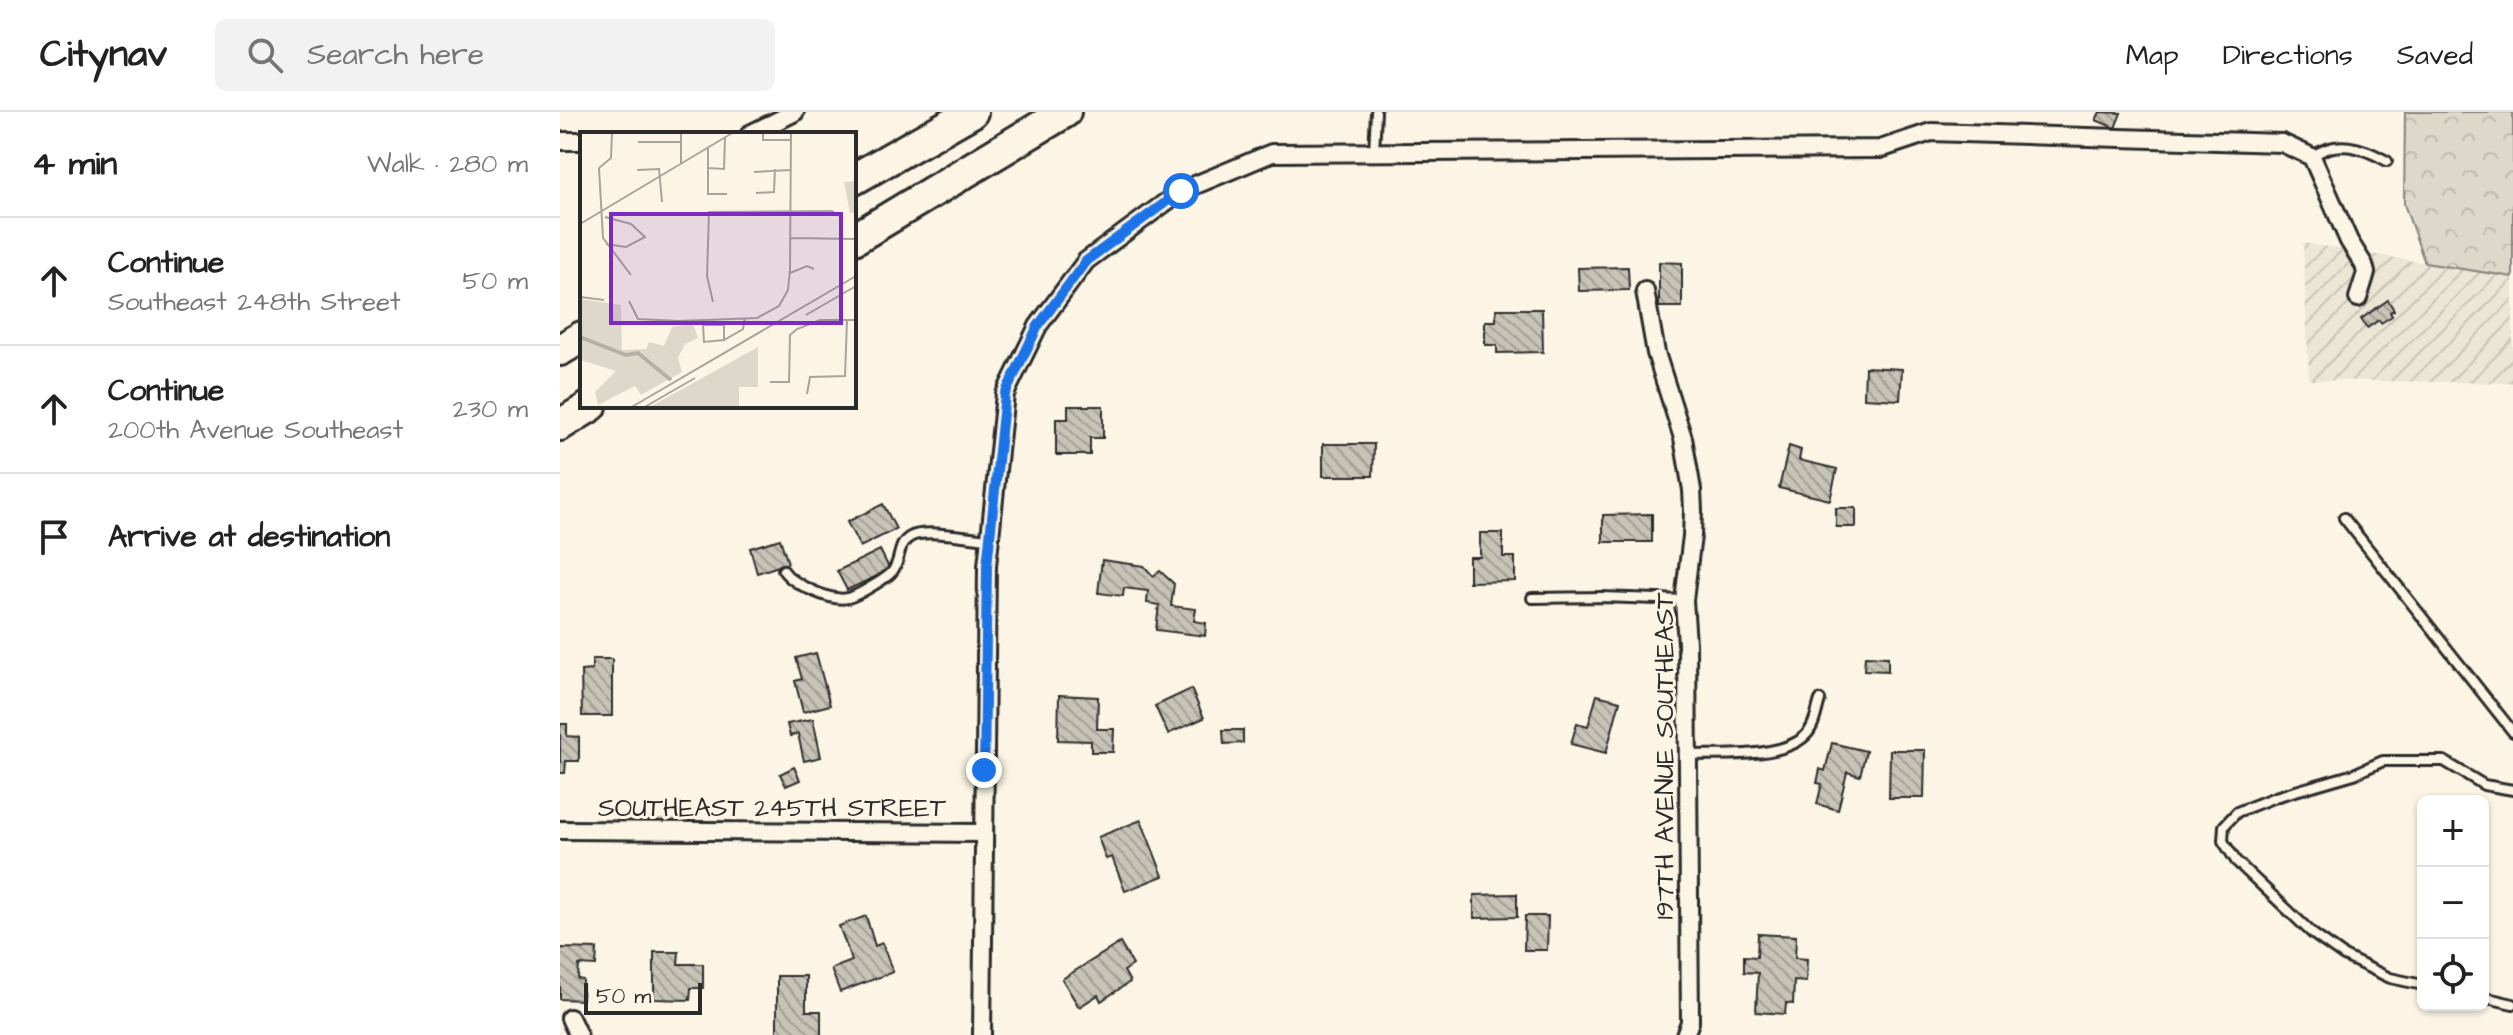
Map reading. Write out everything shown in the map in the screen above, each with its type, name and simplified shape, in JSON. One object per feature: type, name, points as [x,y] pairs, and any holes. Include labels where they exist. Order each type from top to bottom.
[{"type":"highway","points":[[856,178],[972,112]]},
{"type":"highway","points":[[856,238],[1065,112]]},
{"type":"highway","points":[[560,350],[580,338]]},
{"type":"highway","points":[[560,425],[588,408]]},
{"type":"street","points":[[754,132],[795,112]]},
{"type":"street","points":[[982,1035],[987,566],[1005,394],[1038,326],[1086,261],[1181,191],[1272,153],[1880,149],[1931,132],[2282,143],[2312,157],[2349,241],[2364,265],[2366,273],[2358,298]]},
{"type":"street","name":"197TH AVENUE SOUTHEAST","points":[[1645,291],[1656,353],[1683,438],[1692,490],[1693,524],[1684,600],[1690,1022],[1685,1035]]},
{"type":"street","name":"SOUTHEAST 245TH STREET","points":[[560,830],[983,833]]},
{"type":"street","points":[[570,1018],[578,1035]]},
{"type":"lane","points":[[1374,152],[1376,112]]},
{"type":"lane","points":[[2312,157],[2323,148],[2336,146],[2371,152],[2387,161]]},
{"type":"lane","points":[[2344,518],[2513,732]]},
{"type":"lane","points":[[783,570],[788,578],[801,586],[836,598],[849,598],[889,575],[896,566],[901,545],[909,537],[926,534],[989,539]]},
{"type":"lane","points":[[1532,598],[1684,600]]},
{"type":"lane","points":[[1688,755],[1750,753],[1783,748],[1806,735],[1813,724],[1820,700]]},
{"type":"lane","points":[[2417,984],[2390,978],[2344,956],[2313,934],[2236,861],[2223,841],[2224,826],[2237,812],[2275,797],[2354,774],[2383,761],[2444,761],[2484,785],[2513,790]]},
{"type":"lane","points":[[2489,998],[2513,1004]]},
{"type":"shaded area","points":[[2303,243],[2513,277],[2513,383],[2309,380]]},
{"type":"green space","points":[[2405,112],[2513,112],[2513,277],[2425,263],[2404,204]]},
{"type":"building","points":[[2100,112],[2121,113],[2115,128],[2096,120]]},
{"type":"building","points":[[1659,262],[1682,263],[1682,307],[1659,307]]},
{"type":"building","points":[[1628,267],[1629,290],[1579,291],[1578,268]]},
{"type":"building","points":[[2388,300],[2394,310],[2390,312],[2392,316],[2367,328],[2361,319]]},
{"type":"building","points":[[1496,309],[1542,309],[1543,352],[1497,353],[1497,345],[1485,345],[1485,321],[1496,321]]},
{"type":"building","points":[[1865,367],[1902,369],[1900,400],[1864,398]]},
{"type":"building","points":[[1068,406],[1103,406],[1103,438],[1090,438],[1090,455],[1056,455],[1056,419],[1068,419]]},
{"type":"building","points":[[1323,444],[1374,444],[1373,476],[1323,476]]},
{"type":"building","points":[[1789,446],[1801,450],[1799,460],[1837,469],[1830,500],[1779,488]]},
{"type":"building","points":[[883,504],[896,529],[860,547],[847,522]]},
{"type":"building","points":[[1836,508],[1856,508],[1856,527],[1836,527]]},
{"type":"building","points":[[1652,514],[1652,542],[1603,542],[1603,515]]},
{"type":"building","points":[[1480,533],[1503,533],[1503,557],[1515,557],[1515,581],[1469,582],[1469,557],[1480,557]]},
{"type":"building","points":[[780,539],[788,563],[757,573],[750,548]]},
{"type":"building","points":[[880,550],[890,570],[847,590],[837,571]]},
{"type":"building","points":[[1102,560],[1144,566],[1153,576],[1160,571],[1174,584],[1171,606],[1196,609],[1194,621],[1206,623],[1205,636],[1156,630],[1159,605],[1147,603],[1148,591],[1124,588],[1123,596],[1098,593]]},
{"type":"building","points":[[816,653],[830,705],[803,712],[795,681],[802,679],[796,658]]},
{"type":"building","points":[[1865,656],[1888,657],[1888,671],[1864,670]]},
{"type":"building","points":[[592,659],[612,659],[612,716],[582,716],[581,671],[592,670]]},
{"type":"building","points":[[1191,689],[1204,718],[1168,734],[1155,706]]},
{"type":"building","points":[[1059,695],[1098,697],[1097,729],[1114,729],[1113,752],[1091,752],[1091,741],[1058,740]]},
{"type":"building","points":[[1597,695],[1620,701],[1606,753],[1571,744],[1577,723],[1588,726]]},
{"type":"building","points":[[813,719],[821,757],[804,761],[798,734],[790,736],[787,724]]},
{"type":"building","points":[[560,724],[567,724],[567,736],[579,737],[579,761],[566,761],[565,773],[560,773]]},
{"type":"building","points":[[1223,730],[1243,730],[1243,743],[1224,744]]},
{"type":"building","points":[[1832,743],[1866,751],[1860,776],[1847,772],[1838,810],[1817,804],[1822,784],[1817,783],[1820,769],[1825,771]]},
{"type":"building","points":[[1890,750],[1925,750],[1924,798],[1889,798]]},
{"type":"building","points":[[794,767],[800,780],[786,786],[780,774]]},
{"type":"building","points":[[1141,820],[1163,876],[1125,891],[1112,857],[1106,859],[1098,837]]},
{"type":"building","points":[[1517,894],[1517,917],[1474,918],[1474,895]]},
{"type":"building","points":[[866,916],[875,946],[882,943],[893,972],[840,992],[831,969],[852,961],[839,926]]},
{"type":"building","points":[[1525,916],[1548,916],[1547,950],[1524,950]]},
{"type":"building","points":[[1758,934],[1796,936],[1795,958],[1807,959],[1806,982],[1794,981],[1793,1004],[1786,1003],[1785,1014],[1756,1012],[1758,973],[1744,972],[1744,956],[1757,957]]},
{"type":"building","points":[[1120,943],[1133,965],[1124,971],[1130,982],[1101,1001],[1098,995],[1079,1007],[1062,979]]},
{"type":"building","points":[[560,948],[597,949],[596,966],[579,965],[578,979],[583,980],[582,1000],[560,999]]},
{"type":"building","points":[[654,952],[679,952],[678,964],[703,964],[703,988],[691,988],[690,1000],[654,999]]},
{"type":"building","points":[[777,976],[806,976],[806,1011],[821,1011],[821,1035],[777,1035]]},
{"type":"route","points":[[984,770],[987,566],[1005,394],[1038,326],[1086,261],[1181,191]]}]
